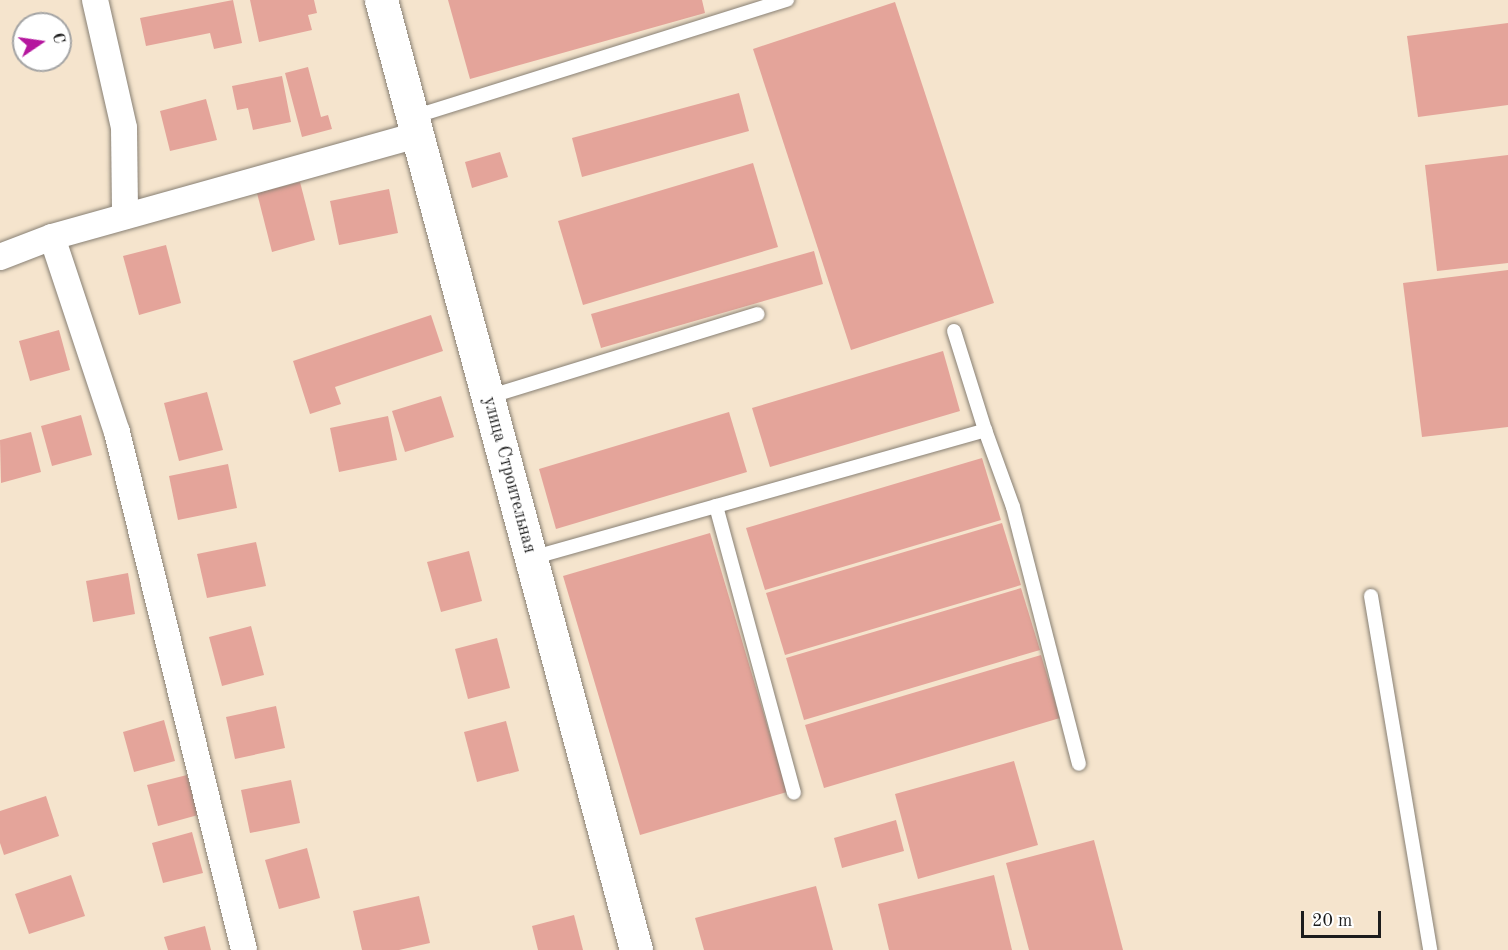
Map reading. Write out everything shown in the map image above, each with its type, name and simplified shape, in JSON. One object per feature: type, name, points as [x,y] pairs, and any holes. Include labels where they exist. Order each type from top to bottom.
[{"type":"main road","name":"улица Строительная","points":[[381,0],[636,950]]},
{"type":"street","points":[[95,0],[124,128],[125,216]]},
{"type":"street","points":[[0,257],[52,237],[415,126]]},
{"type":"street","points":[[52,237],[117,432],[244,950]]},
{"type":"lane","points":[[415,126],[787,0]]},
{"type":"lane","points":[[488,397],[758,314]]},
{"type":"lane","points":[[954,331],[985,430],[1013,507],[1079,764]]},
{"type":"lane","points":[[531,558],[985,430]]},
{"type":"lane","points":[[716,506],[794,793]]},
{"type":"lane","points":[[1371,596],[1430,950]]},
{"type":"building","points":[[233,0],[242,43],[214,49],[210,33],[146,46],[140,18]]},
{"type":"building","points":[[250,0],[314,0],[317,13],[308,15],[312,30],[259,42]]},
{"type":"building","points":[[448,0],[702,0],[705,13],[470,79]]},
{"type":"building","points":[[895,2],[994,303],[851,350],[753,49]]},
{"type":"building","points":[[1508,23],[1508,105],[1418,117],[1407,36]]},
{"type":"building","points":[[308,67],[321,117],[328,115],[332,129],[302,137],[285,73]]},
{"type":"building","points":[[282,76],[291,122],[253,130],[248,108],[237,110],[232,86]]},
{"type":"building","points":[[739,93],[749,131],[582,177],[572,138]]},
{"type":"building","points":[[206,99],[217,140],[170,151],[160,111]]},
{"type":"building","points":[[500,152],[508,177],[472,188],[465,162]]},
{"type":"building","points":[[1508,155],[1508,263],[1437,271],[1425,165]]},
{"type":"building","points":[[753,163],[778,247],[583,305],[558,221]]},
{"type":"building","points":[[300,182],[315,240],[272,252],[257,193]]},
{"type":"building","points":[[389,189],[398,233],[339,245],[330,201]]},
{"type":"building","points":[[166,245],[181,303],[139,315],[123,256]]},
{"type":"building","points":[[814,251],[823,284],[601,348],[591,314]]},
{"type":"building","points":[[1508,270],[1508,427],[1422,437],[1403,283]]},
{"type":"building","points":[[431,315],[443,351],[335,387],[341,404],[310,414],[293,361]]},
{"type":"building","points":[[59,330],[70,370],[30,381],[19,341]]},
{"type":"building","points":[[943,351],[960,411],[770,467],[752,408]]},
{"type":"building","points":[[207,392],[223,450],[179,461],[164,403]]},
{"type":"building","points":[[441,396],[454,437],[405,452],[392,411]]},
{"type":"building","points":[[729,412],[747,472],[556,529],[539,469]]},
{"type":"building","points":[[81,415],[92,455],[52,466],[41,426]]},
{"type":"building","points":[[388,416],[397,460],[339,472],[330,428]]},
{"type":"building","points":[[31,432],[41,472],[1,483],[0,440]]},
{"type":"building","points":[[982,458],[1001,520],[765,590],[746,528]]},
{"type":"building","points":[[228,464],[237,508],[178,520],[169,476]]},
{"type":"building","points":[[1002,523],[1021,585],[785,655],[766,593]]},
{"type":"building","points":[[710,533],[787,792],[640,835],[563,576]]},
{"type":"building","points":[[256,542],[266,586],[207,598],[197,554]]},
{"type":"building","points":[[469,551],[482,601],[441,612],[427,562]]},
{"type":"building","points":[[128,573],[135,614],[93,622],[86,581]]},
{"type":"building","points":[[1021,588],[1040,650],[804,720],[786,658]]},
{"type":"building","points":[[251,626],[264,675],[222,686],[209,637]]},
{"type":"building","points":[[497,638],[510,688],[468,699],[455,649]]},
{"type":"building","points":[[1041,655],[1060,718],[824,788],[805,725]]},
{"type":"building","points":[[276,706],[285,748],[235,759],[226,717]]},
{"type":"building","points":[[164,720],[175,761],[134,772],[123,732]]},
{"type":"building","points":[[506,721],[519,771],[477,782],[464,732]]},
{"type":"building","points":[[1014,761],[1038,845],[918,879],[895,794]]},
{"type":"building","points":[[187,775],[198,815],[158,826],[147,785]]},
{"type":"building","points":[[291,780],[300,823],[250,833],[241,790]]},
{"type":"building","points":[[46,796],[59,836],[4,855],[0,843],[0,811]]},
{"type":"building","points":[[896,820],[904,851],[842,868],[834,838]]},
{"type":"building","points":[[192,832],[203,873],[163,883],[152,843]]},
{"type":"building","points":[[1094,840],[1123,950],[1029,950],[1006,863]]},
{"type":"building","points":[[307,848],[320,898],[279,909],[265,860]]},
{"type":"building","points":[[71,875],[85,916],[29,934],[15,894]]},
{"type":"building","points":[[994,875],[1012,950],[889,950],[878,904]]},
{"type":"building","points":[[816,886],[833,950],[704,950],[695,918]]},
{"type":"building","points":[[419,896],[430,943],[399,950],[362,950],[353,911]]},
{"type":"building","points":[[574,915],[583,950],[538,950],[532,926]]},
{"type":"building","points":[[205,926],[211,950],[168,950],[164,937]]}]
